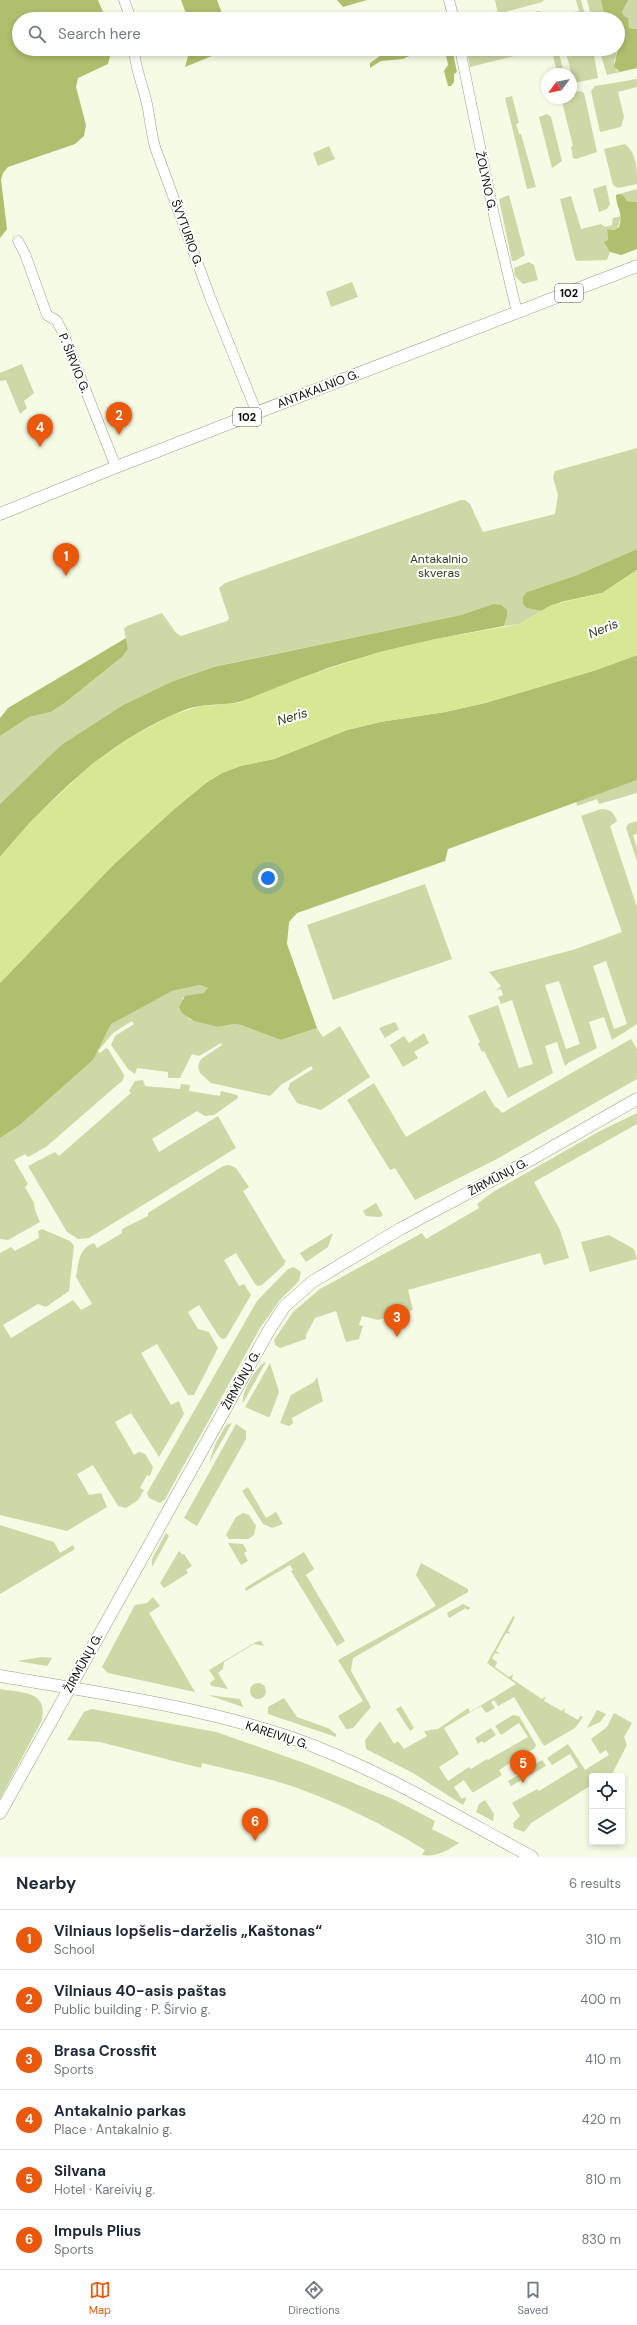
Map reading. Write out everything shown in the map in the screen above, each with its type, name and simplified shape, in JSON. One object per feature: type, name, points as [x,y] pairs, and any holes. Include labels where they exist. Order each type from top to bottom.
[{"type":"main road","name":"ANTAKALNIO G.","points":[[0,514],[116,467],[637,266]]},
{"type":"main road","name":"ŽIRMŪNŲ G.","points":[[0,1813],[268,1332],[292,1299],[312,1282],[400,1229],[530,1160],[637,1099]]},
{"type":"main road","name":"KAREIVIŲ G.","points":[[0,1676],[163,1703],[251,1725],[293,1739],[346,1760],[398,1784],[532,1857]]},
{"type":"street","points":[[124,0],[128,12]]},
{"type":"street","points":[[449,0],[452,12]]},
{"type":"street","name":"ŠVYTURIO G.","points":[[135,56],[137,72],[147,105],[149,127],[155,147],[210,297],[257,413]]},
{"type":"street","name":"ŽOLYNO G.","points":[[461,56],[494,220],[516,312]]},
{"type":"street","name":"P. ŠIRVIO G.","points":[[18,241],[25,254],[48,315],[57,321],[63,333],[116,467]]},
{"type":"green space","points":[[495,0],[544,0],[542,2],[505,12],[498,12]]},
{"type":"green space","points":[[576,0],[581,0],[584,12],[574,12],[579,11]]},
{"type":"green space","points":[[587,0],[601,0],[604,12],[590,12]]},
{"type":"green space","points":[[627,0],[637,0],[637,29],[629,28],[625,19],[625,12],[622,12]]},
{"type":"green space","points":[[468,56],[514,56],[470,67]]},
{"type":"green space","points":[[553,56],[560,56],[563,68],[556,68]]},
{"type":"green space","points":[[567,56],[594,56],[598,78],[577,82],[577,68],[570,68]]},
{"type":"green space","points":[[601,56],[617,56],[614,61],[616,70],[620,72],[607,75]]},
{"type":"green space","points":[[637,79],[637,87],[618,92],[624,117],[621,127],[600,132],[591,91],[595,86]]},
{"type":"green space","points":[[580,91],[584,93],[597,152],[576,159],[573,158],[571,147],[573,146],[562,104],[577,104],[577,92]]},
{"type":"green space","points":[[512,96],[519,123],[516,124],[519,134],[521,134],[536,187],[527,189],[505,98]]},
{"type":"green space","points":[[547,114],[551,117],[562,161],[552,168],[539,117]]},
{"type":"green space","points":[[625,144],[632,152],[636,162],[637,184],[618,188],[613,185],[604,149]]},
{"type":"green space","points":[[329,146],[335,159],[318,166],[313,153]]},
{"type":"green space","points":[[606,185],[610,204],[607,209],[599,212],[593,189]]},
{"type":"green space","points":[[637,189],[637,202],[627,201],[623,195],[619,194]]},
{"type":"green space","points":[[509,195],[525,255],[515,261],[512,261],[499,199]]},
{"type":"green space","points":[[571,196],[581,229],[601,224],[605,227],[612,225],[613,218],[621,216],[617,230],[607,229],[607,246],[610,252],[607,260],[577,261],[575,259],[560,199]]},
{"type":"green space","points":[[529,262],[534,265],[538,280],[523,284],[515,276],[514,268]]},
{"type":"green space","points":[[352,282],[358,297],[331,307],[326,292]]},
{"type":"green space","points":[[22,364],[34,393],[24,401],[27,408],[20,414],[6,380],[0,381],[0,373]]},
{"type":"green space","name":"Antakalnio skveras","points":[[637,448],[637,549],[577,575],[527,592],[527,608],[541,611],[520,624],[504,626],[507,616],[493,604],[461,615],[212,667],[171,682],[123,705],[61,745],[0,804],[0,736],[29,717],[51,712],[66,702],[123,656],[128,649],[124,629],[127,626],[162,613],[176,633],[181,636],[227,621],[229,618],[219,588],[225,583],[461,500],[465,500],[470,504],[483,532],[555,514],[558,495],[553,477],[555,471]]},
{"type":"green space","points":[[637,780],[637,793],[599,804],[597,799],[577,806],[576,801]]},
{"type":"green space","points":[[604,809],[612,812],[617,821],[610,826],[637,907],[637,1024],[612,1040],[604,1017],[589,1022],[597,1048],[565,1066],[557,1042],[545,1046],[553,1073],[508,1098],[484,1051],[482,1052],[478,1044],[480,1042],[468,1016],[498,1005],[519,1068],[533,1064],[512,1000],[501,1004],[498,997],[503,995],[501,989],[496,990],[501,986],[489,972],[576,949],[622,932],[581,816]],"holes":[[[606,961],[627,1024],[614,1029],[593,966]],[[559,981],[580,1044],[566,1049],[545,985]]]},
{"type":"green space","points":[[637,821],[637,834],[633,835],[637,848],[637,861],[626,828],[628,824]]},
{"type":"green space","points":[[425,884],[452,959],[333,1000],[307,925]]},
{"type":"green space","points":[[200,985],[208,988],[205,993],[182,998],[189,1019],[218,1027],[234,1024],[241,1025],[281,1040],[317,1028],[323,1037],[340,1026],[370,1077],[321,1110],[297,1103],[288,1089],[290,1083],[313,1069],[311,1066],[281,1085],[270,1096],[211,1083],[200,1073],[198,1066],[201,1059],[222,1045],[221,1043],[199,1056],[192,1054],[180,1078],[168,1078],[168,1072],[137,1068],[135,1074],[128,1069],[111,1045],[115,1036],[134,1024],[132,1021],[113,1033],[98,1051],[100,1053],[106,1048],[108,1049],[124,1075],[123,1080],[46,1147],[28,1157],[25,1154],[14,1160],[28,1184],[25,1187],[34,1203],[40,1222],[8,1240],[0,1239],[0,1138],[20,1125],[93,1060],[111,1023],[172,991]]},
{"type":"green space","points":[[395,1022],[399,1029],[385,1038],[379,1028]]},
{"type":"green space","points":[[424,1033],[429,1043],[414,1052],[418,1058],[403,1067],[390,1045],[404,1036],[409,1043]]},
{"type":"green space","points":[[631,1039],[637,1049],[637,1079],[495,1160],[415,1200],[395,1168],[390,1170],[347,1100],[374,1083],[406,1137],[485,1090],[495,1107],[502,1113]]},
{"type":"green space","points":[[143,1080],[145,1086],[180,1089],[181,1084],[190,1085],[189,1091],[220,1096],[221,1091],[237,1095],[238,1098],[214,1115],[205,1116],[197,1111],[152,1139],[159,1152],[218,1116],[236,1148],[89,1238],[78,1239],[67,1232],[28,1166],[55,1152],[59,1156],[131,1093],[129,1091],[135,1081]]},
{"type":"green space","points":[[637,1113],[637,1124],[534,1182],[560,1230],[569,1258],[544,1265],[540,1253],[408,1290],[413,1310],[378,1320],[362,1316],[359,1325],[363,1326],[359,1339],[346,1342],[336,1311],[315,1318],[306,1335],[306,1339],[280,1348],[275,1345],[274,1340],[293,1312],[320,1289],[422,1233],[426,1239],[479,1208],[477,1204],[493,1192],[600,1131]]},
{"type":"green space","points":[[229,1165],[236,1168],[249,1187],[243,1191],[284,1260],[286,1259],[284,1265],[262,1285],[258,1286],[255,1284],[236,1253],[224,1260],[239,1286],[244,1284],[251,1295],[226,1338],[222,1339],[218,1335],[199,1305],[188,1312],[198,1329],[209,1332],[218,1348],[194,1395],[188,1395],[157,1344],[141,1353],[171,1405],[179,1401],[184,1414],[159,1457],[131,1413],[115,1422],[134,1455],[139,1452],[145,1454],[153,1467],[150,1476],[147,1475],[140,1488],[144,1490],[138,1500],[126,1508],[118,1506],[93,1465],[77,1474],[89,1495],[101,1493],[107,1507],[67,1531],[0,1515],[0,1253],[11,1247],[15,1251],[39,1238],[38,1231],[42,1229],[70,1241],[74,1246],[69,1291],[46,1307],[38,1304],[3,1325],[11,1338],[73,1300],[81,1310],[92,1304],[76,1277],[82,1252],[94,1243],[97,1248],[122,1233],[122,1229],[148,1216],[148,1213],[223,1166]]},
{"type":"green space","points":[[376,1203],[383,1215],[380,1217],[366,1216],[363,1211]]},
{"type":"green space","points":[[333,1233],[328,1247],[306,1262],[300,1253]]},
{"type":"green space","points":[[609,1235],[634,1249],[637,1259],[590,1272],[581,1242]]},
{"type":"green space","points":[[294,1267],[301,1272],[299,1281],[279,1301],[260,1328],[165,1499],[160,1503],[149,1498],[147,1493],[257,1301],[288,1269]]},
{"type":"green space","points":[[266,1362],[243,1403],[244,1394],[250,1380],[258,1368]]},
{"type":"green space","points":[[270,1363],[279,1392],[270,1416],[268,1417],[245,1407]]},
{"type":"green space","points":[[317,1377],[323,1401],[292,1418],[293,1423],[289,1426],[280,1423],[291,1395],[314,1382]]},
{"type":"green space","points":[[232,1423],[209,1463],[215,1445],[226,1425]]},
{"type":"green space","points":[[236,1424],[246,1431],[246,1439],[197,1526],[184,1518]]},
{"type":"green space","points":[[248,1487],[266,1518],[276,1512],[283,1524],[272,1528],[263,1524],[242,1491]]},
{"type":"green space","points":[[243,1513],[249,1515],[256,1526],[254,1535],[248,1539],[229,1539],[226,1535],[236,1517]]},
{"type":"green space","points":[[0,1525],[54,1542],[60,1553],[73,1545],[75,1549],[0,1594]]},
{"type":"green space","points":[[166,1533],[169,1536],[152,1567],[152,1559]]},
{"type":"green space","points":[[228,1543],[243,1544],[247,1551],[244,1553],[248,1561],[241,1565]]},
{"type":"green space","points":[[179,1551],[183,1555],[184,1554],[192,1566],[186,1570],[188,1573],[164,1588],[160,1583]]},
{"type":"green space","points":[[304,1552],[314,1569],[306,1575],[345,1641],[337,1646],[291,1571],[293,1570],[290,1565],[246,1591],[245,1588]]},
{"type":"green space","points":[[421,1563],[468,1589],[468,1592],[353,1658],[351,1671],[371,1707],[353,1728],[346,1729],[338,1716],[363,1701],[338,1660],[436,1606],[416,1575]]},
{"type":"green space","points":[[153,1597],[160,1606],[149,1613],[195,1692],[108,1673],[102,1667],[135,1605],[147,1603]]},
{"type":"green space","points":[[463,1604],[471,1608],[467,1610],[466,1608],[449,1618],[447,1613]]},
{"type":"green space","points":[[513,1616],[515,1617],[508,1631],[511,1634],[506,1633],[496,1651],[500,1654],[495,1653],[492,1658],[497,1662],[495,1667],[509,1677],[513,1674],[512,1679],[542,1699],[546,1696],[544,1701],[562,1711],[565,1707],[564,1712],[578,1720],[580,1716],[583,1717],[575,1728],[544,1746],[514,1697],[498,1706],[494,1700],[491,1702],[495,1708],[486,1713],[481,1706],[444,1728],[459,1754],[439,1767],[448,1781],[469,1767],[471,1769],[528,1737],[519,1723],[501,1735],[495,1726],[513,1715],[519,1716],[536,1745],[535,1748],[499,1770],[502,1775],[474,1792],[472,1792],[464,1780],[454,1787],[462,1799],[465,1797],[466,1799],[463,1805],[413,1773],[366,1749],[365,1740],[380,1721],[394,1744],[398,1741],[404,1749],[427,1736],[424,1731],[438,1729],[468,1708],[470,1712],[516,1684],[487,1663]]},
{"type":"green space","points":[[261,1641],[264,1646],[254,1644],[224,1662],[223,1669],[218,1673],[228,1689],[211,1686],[210,1683],[215,1679],[209,1670],[256,1642]]},
{"type":"green space","points":[[42,1657],[52,1658],[47,1666],[17,1661]]},
{"type":"green space","points":[[255,1683],[261,1683],[266,1688],[264,1697],[261,1699],[255,1699],[250,1694],[250,1688]]},
{"type":"green space","points":[[0,1689],[31,1695],[37,1698],[41,1703],[43,1710],[42,1720],[0,1799]]},
{"type":"green space","points":[[208,1695],[240,1699],[243,1707]]},
{"type":"green space","points":[[284,1698],[297,1717],[328,1728],[336,1734],[336,1737],[268,1714],[268,1707]]},
{"type":"green space","points":[[401,1706],[414,1728],[410,1731],[396,1709]]},
{"type":"green space","points":[[92,1709],[216,1732],[307,1764],[395,1800],[435,1821],[432,1829],[459,1843],[442,1853],[422,1855],[425,1850],[394,1832],[346,1808],[286,1784],[202,1763],[201,1768],[100,1742],[67,1740],[84,1712]]},
{"type":"green space","points":[[597,1710],[606,1714],[600,1722],[587,1728]]},
{"type":"green space","points":[[614,1713],[632,1723],[624,1737],[627,1745],[613,1773],[589,1773],[589,1787],[531,1823],[524,1832],[514,1828],[513,1823],[520,1816],[512,1803],[537,1789],[539,1791],[578,1767],[570,1754],[552,1765],[547,1758],[568,1744],[585,1770],[609,1755],[606,1750],[600,1754],[591,1739],[607,1727]]},
{"type":"green space","points":[[491,1728],[496,1735],[484,1743],[482,1741],[478,1744],[475,1738]]},
{"type":"green space","points":[[542,1760],[546,1766],[511,1786],[508,1781]]},
{"type":"green space","points":[[485,1800],[494,1814],[493,1821],[476,1812],[479,1804]]},
{"type":"shaded area","points":[[0,0],[98,0],[103,12],[12,12],[12,56],[110,56],[108,64],[78,78],[76,87],[86,125],[84,136],[75,144],[8,167],[3,173],[1,180],[7,229],[0,238]]},
{"type":"shaded area","points":[[181,0],[217,0],[221,12],[185,12]]},
{"type":"shaded area","points":[[337,0],[367,0],[343,7]]},
{"type":"shaded area","points":[[601,0],[628,0],[622,12],[604,12]]},
{"type":"shaded area","points":[[625,16],[628,18],[629,28],[637,29],[637,68],[620,72],[614,67],[616,56],[625,56]]},
{"type":"shaded area","points":[[188,56],[212,56],[185,67]]},
{"type":"shaded area","points":[[380,56],[409,56],[403,59],[381,61],[370,68],[370,63]]},
{"type":"shaded area","points":[[446,56],[454,56],[457,72],[454,74],[454,82],[451,86],[448,86],[444,71],[448,65]]},
{"type":"shaded area","points":[[616,195],[623,195],[627,201],[637,202],[637,249],[621,255],[610,252],[604,242],[608,240],[607,229],[615,230],[619,227],[621,218]]},
{"type":"shaded area","points":[[637,549],[637,570],[602,593],[561,602],[541,611],[527,608],[523,604],[523,597],[527,592],[577,575]]},
{"type":"shaded area","points":[[493,604],[501,605],[507,610],[504,626],[437,639],[349,661],[246,700],[194,707],[159,721],[133,736],[84,771],[41,812],[0,857],[0,804],[61,745],[123,705],[171,682],[213,667],[461,615]]},
{"type":"shaded area","points":[[126,638],[128,649],[123,656],[66,702],[51,712],[29,717],[0,736],[0,718],[8,708]]},
{"type":"shaded area","points":[[637,655],[637,780],[448,849],[445,861],[297,913],[289,922],[287,944],[317,1028],[281,1040],[241,1025],[234,1024],[218,1027],[194,1021],[182,1013],[179,1007],[185,996],[204,993],[208,988],[200,985],[172,991],[111,1024],[93,1060],[20,1125],[0,1138],[0,983],[113,865],[173,810],[207,782],[222,773],[240,766],[274,759],[347,730],[380,722],[445,712],[485,703],[596,670]]},
{"type":"water","name":"Neris","points":[[637,570],[637,655],[596,670],[485,703],[445,712],[380,722],[347,730],[274,759],[240,766],[222,773],[207,782],[173,810],[113,865],[0,983],[0,857],[31,821],[93,763],[133,736],[172,715],[200,706],[238,703],[300,678],[379,652],[435,639],[520,624],[551,605],[602,593]]},
{"type":"place","name":"Vilniaus 40-asis paštas","points":[[119,435]]},
{"type":"place","name":"Antakalnio parkas","points":[[40,447]]},
{"type":"place","name":"Vilniaus lopšelis-darželis „Kaštonas“","points":[[66,576]]},
{"type":"place","name":"Brasa Crossfit","points":[[397,1337]]},
{"type":"place","name":"Silvana","points":[[523,1783]]},
{"type":"place","name":"Impuls Plius","points":[[255,1841]]}]
